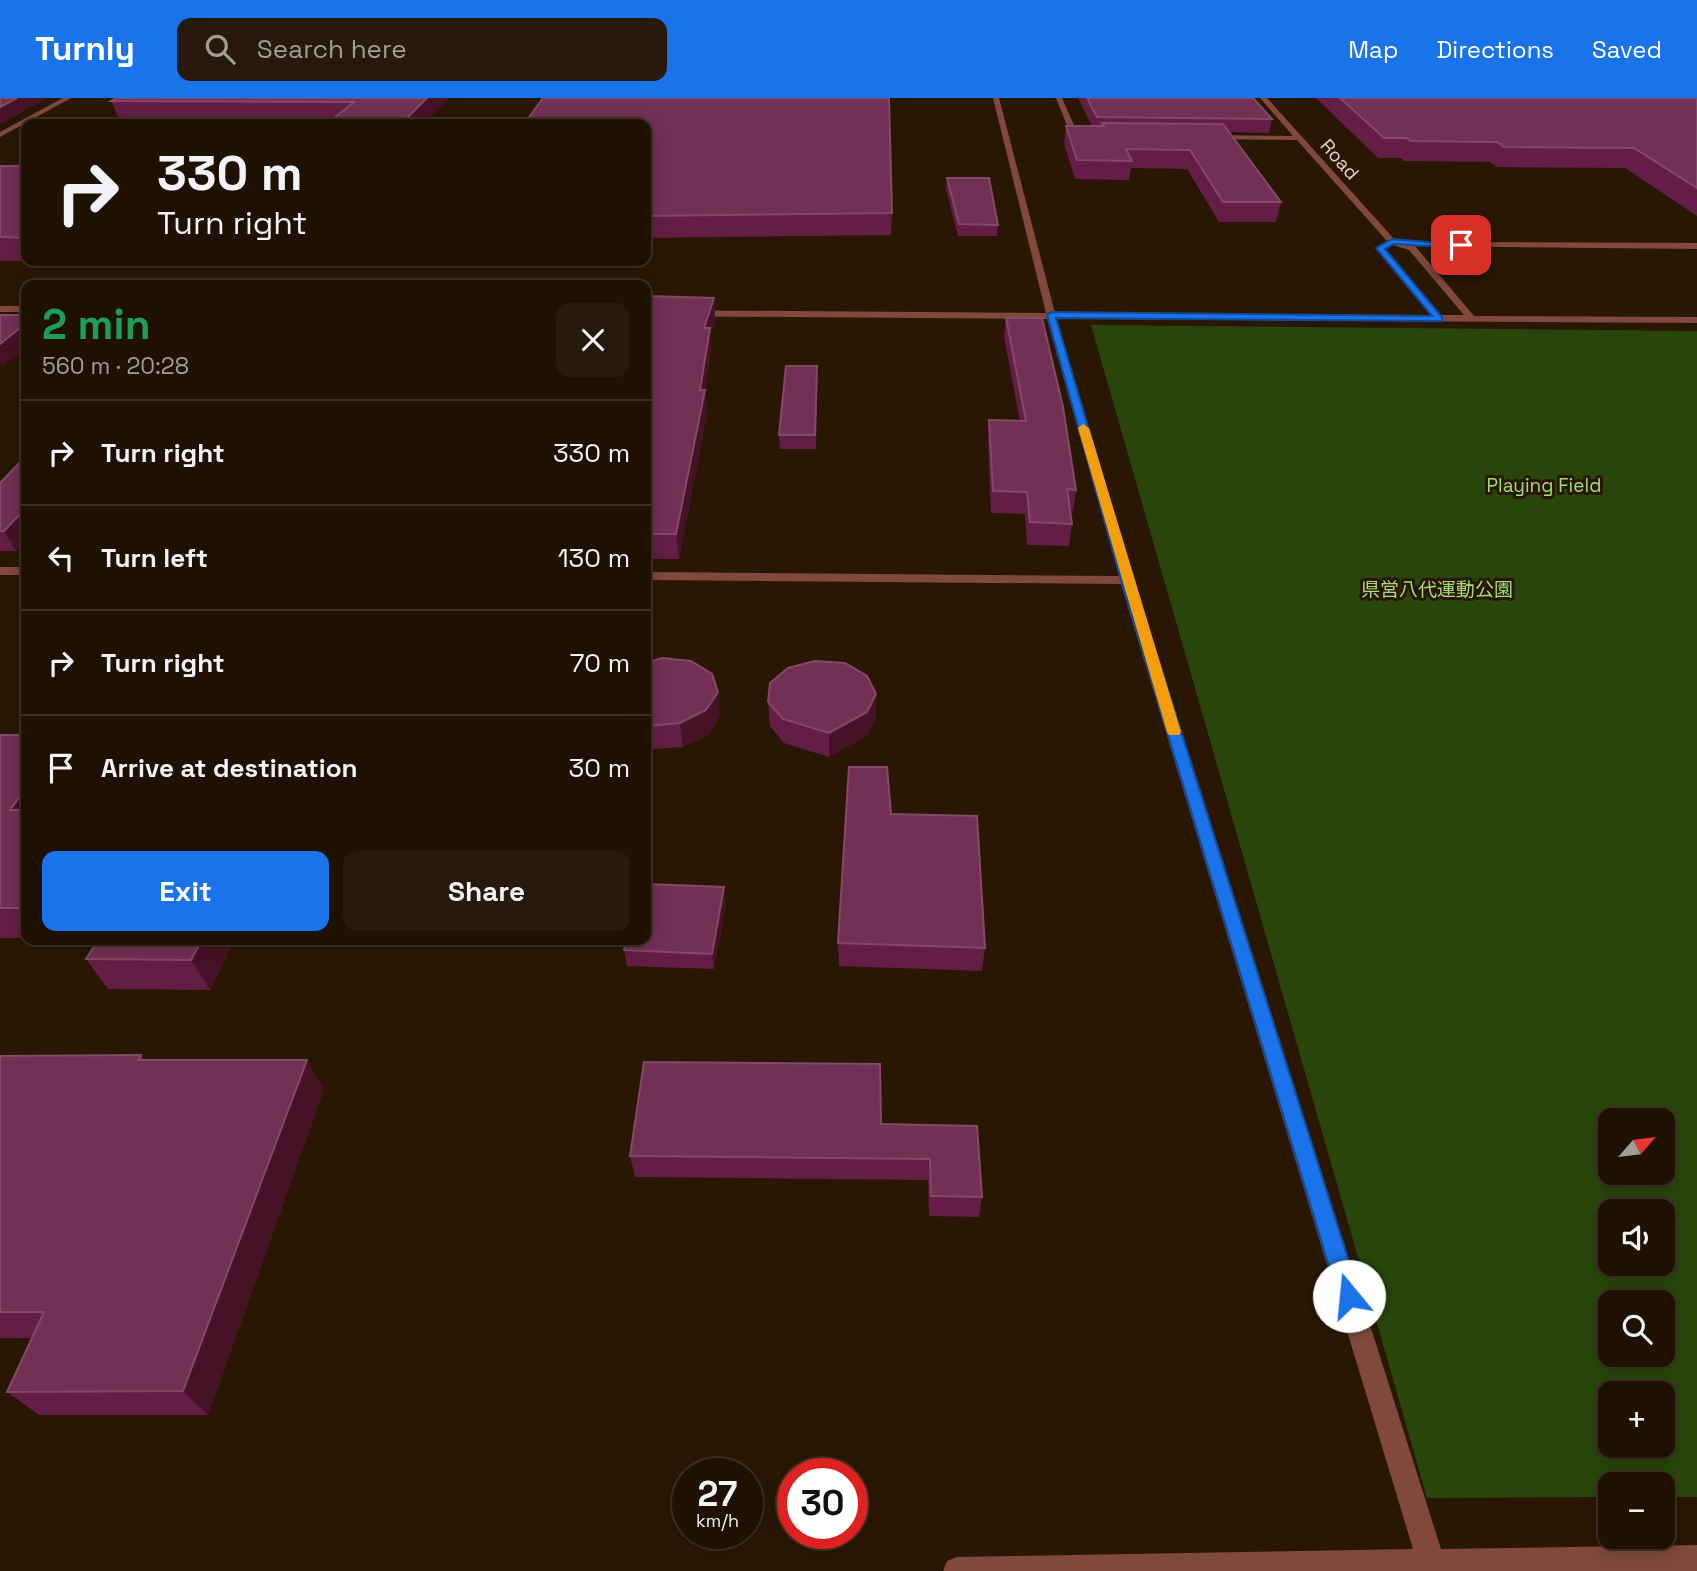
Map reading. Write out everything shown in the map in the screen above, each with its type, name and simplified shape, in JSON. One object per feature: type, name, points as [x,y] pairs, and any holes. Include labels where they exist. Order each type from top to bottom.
[{"type":"street","points":[[31,119],[68,98]]},
{"type":"street","points":[[996,98],[1051,315],[1127,580],[1431,1562]]},
{"type":"street","points":[[1059,98],[1074,136],[1102,136]]},
{"type":"street","points":[[1264,98],[1392,242],[1412,248],[1472,319]]},
{"type":"street","name":"Road","points":[[1264,98],[1392,242]]},
{"type":"street","points":[[0,123],[21,124]]},
{"type":"street","points":[[0,135],[21,124]]},
{"type":"street","points":[[1200,137],[1297,138]]},
{"type":"street","points":[[1439,319],[1380,248],[1392,242],[1434,245],[1697,246]]},
{"type":"street","points":[[0,309],[21,309]]},
{"type":"street","points":[[651,313],[1697,320]]},
{"type":"street","points":[[0,571],[21,571]]},
{"type":"street","points":[[651,576],[1127,580]]},
{"type":"street","points":[[957,1571],[1697,1559]]},
{"type":"green space","name":"県営八代運動公園","points":[[1091,325],[1697,331],[1697,1497],[1675,1497],[1675,1472],[1598,1472],[1598,1497],[1427,1498]]},
{"type":"building","points":[[0,98],[17,98],[0,107]]},
{"type":"building","points":[[116,98],[427,98],[406,119],[333,119],[354,102],[111,101]]},
{"type":"building","points":[[543,98],[889,98],[892,213],[651,216],[651,119],[528,119]]},
{"type":"building","points":[[1087,98],[1253,98],[1272,119],[1097,117]]},
{"type":"building","points":[[1340,98],[1697,98],[1697,188],[1634,148],[1504,147],[1497,142],[1384,138]]},
{"type":"building","points":[[1102,123],[1223,124],[1281,202],[1223,202],[1190,150],[1126,149],[1132,161],[1077,160],[1066,126],[1104,126]]},
{"type":"building","points":[[0,166],[21,166],[21,238],[0,237]]},
{"type":"building","points":[[947,178],[989,178],[998,225],[959,224]]},
{"type":"building","points":[[651,296],[714,298],[704,328],[710,328],[700,390],[705,390],[676,534],[651,534]]},
{"type":"building","points":[[0,315],[21,315],[21,327],[0,344]]},
{"type":"building","points":[[1006,318],[1042,318],[1063,407],[1076,490],[1067,489],[1072,524],[1030,522],[1027,492],[993,491],[989,420],[1026,421]]},
{"type":"building","points":[[786,366],[817,366],[815,435],[779,435]]},
{"type":"building","points":[[21,461],[21,513],[4,531],[0,531],[0,483]]},
{"type":"building","points":[[662,658],[691,661],[712,674],[718,692],[706,710],[680,723],[651,726],[651,661]]},
{"type":"building","points":[[815,661],[845,663],[867,676],[876,694],[867,712],[829,733],[783,719],[768,702],[770,683],[788,668]]},
{"type":"building","points":[[0,735],[21,735],[21,795],[10,810],[21,810],[21,908],[0,908]]},
{"type":"building","points":[[849,767],[887,767],[891,814],[977,816],[985,948],[838,943]]},
{"type":"building","points":[[651,884],[724,887],[712,954],[624,950],[625,945],[651,945]]},
{"type":"building","points":[[95,945],[199,945],[191,960],[86,959]]},
{"type":"building","points":[[141,1055],[139,1060],[307,1060],[183,1391],[7,1392],[44,1312],[0,1312],[0,1056]]},
{"type":"building","points":[[644,1062],[880,1064],[881,1124],[977,1126],[982,1197],[931,1196],[930,1159],[630,1156]]},
{"type":"slow traffic","points":[[1083,428],[1174,732]]},
{"type":"route","points":[[1349,1296],[1127,580],[1051,315],[1439,319],[1380,248],[1392,242],[1461,245]]},
{"type":"park label","name":"Playing Field","points":[[1544,485]]}]
